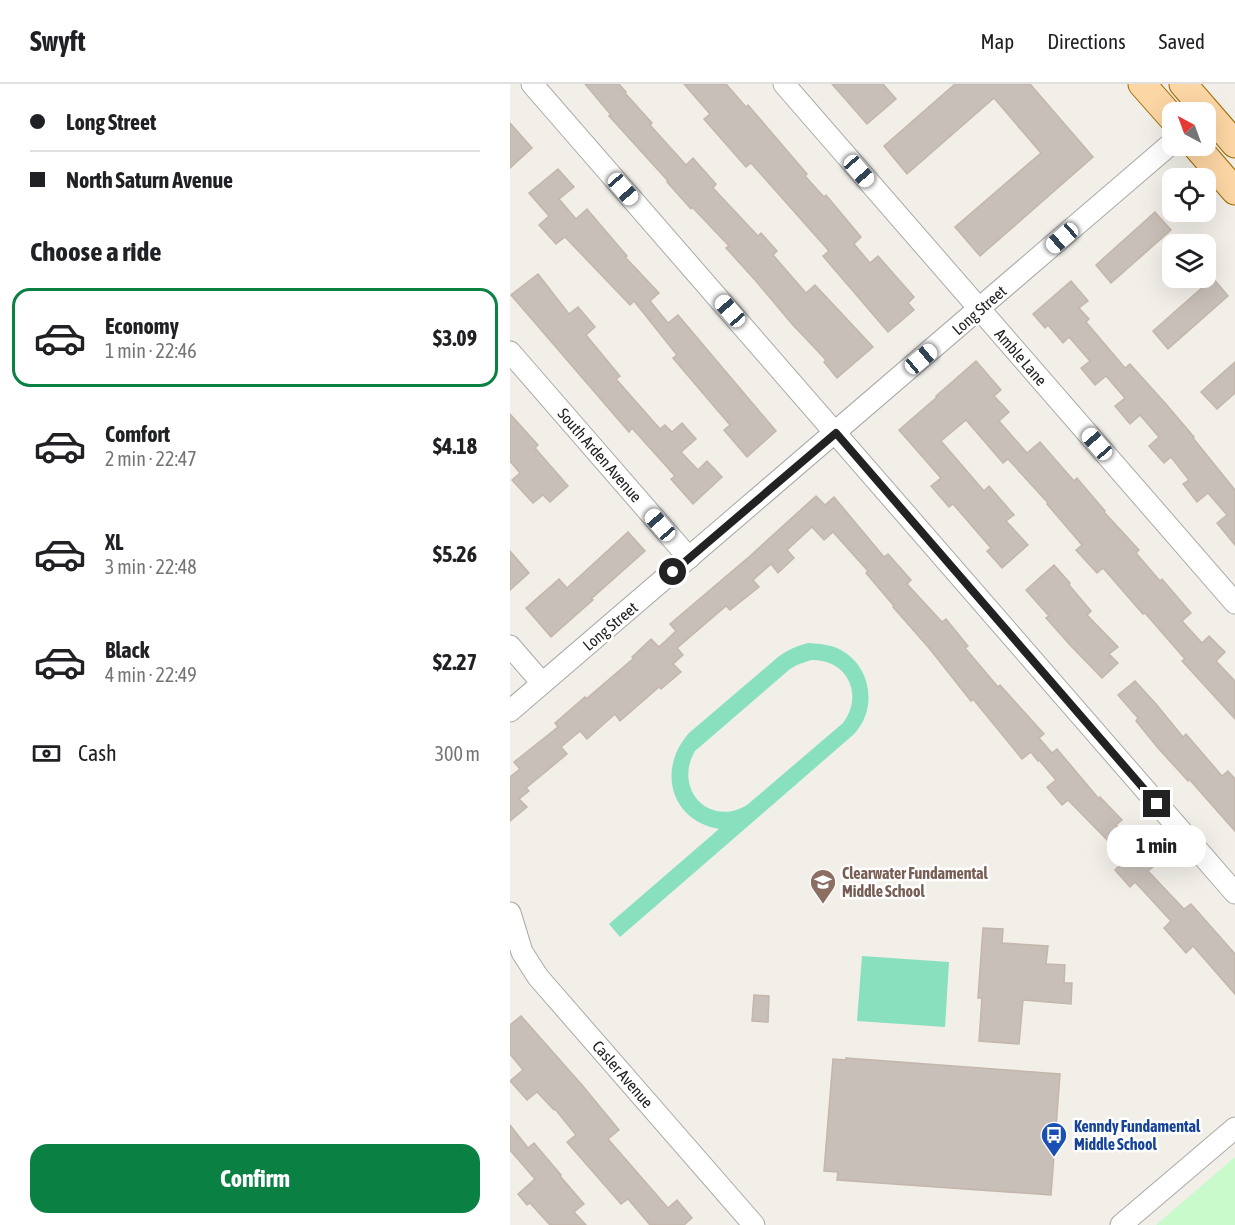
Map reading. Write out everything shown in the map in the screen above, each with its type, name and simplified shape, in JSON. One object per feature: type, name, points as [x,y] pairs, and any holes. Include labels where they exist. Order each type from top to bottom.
[{"type":"main road","points":[[1142,84],[1162,107]]},
{"type":"main road","points":[[1183,84],[1198,102]]},
{"type":"main road","points":[[1216,123],[1235,144]]},
{"type":"main road","points":[[1205,156],[1235,191]]},
{"type":"street","points":[[532,84],[1235,893]]},
{"type":"street","name":"Amble Lane","points":[[784,84],[1235,603]]},
{"type":"street","name":"Long Street","points":[[510,711],[1162,151]]},
{"type":"street","name":"South Arden Avenue","points":[[510,352],[689,558]]},
{"type":"street","points":[[510,646],[542,683]]},
{"type":"street","name":"Casler Avenue","points":[[510,913],[516,957],[538,977],[754,1225]]},
{"type":"street","points":[[1121,1225],[1235,1128]]},
{"type":"green space","points":[[808,643],[837,648],[859,667],[868,690],[866,714],[861,725],[853,735],[620,937],[609,924],[719,829],[702,824],[689,815],[680,804],[674,791],[672,777],[673,762],[679,747],[689,733],[778,657],[792,648]],"holes":[[[811,660],[835,665],[843,672],[852,690],[852,701],[843,723],[747,805],[733,811],[720,812],[698,801],[688,779],[689,765],[695,751],[790,669]]]},
{"type":"green space","points":[[862,956],[949,962],[945,1027],[857,1021]]},
{"type":"green space","points":[[1235,1157],[1235,1225],[1156,1225]]},
{"type":"building","points":[[585,84],[619,84],[652,123],[650,125],[686,165],[693,158],[716,184],[713,188],[758,236],[761,233],[777,251],[773,255],[806,293],[815,285],[873,347],[837,378],[824,362],[826,360],[726,248],[729,246],[667,182],[609,116],[611,115]]},
{"type":"building","points":[[684,84],[726,84],[746,107],[748,105],[807,174],[805,176],[824,197],[826,195],[861,237],[854,244],[870,263],[878,256],[914,297],[908,303],[914,310],[888,332],[823,256],[829,251],[751,163],[746,167],[704,119],[710,114]]},
{"type":"building","points":[[832,84],[883,84],[896,99],[867,124]]},
{"type":"building","points":[[955,84],[1030,84],[1093,157],[980,256],[955,227],[1041,153],[994,98],[907,174],[884,146]]},
{"type":"building","points":[[510,123],[532,148],[510,168]]},
{"type":"building","points":[[558,169],[574,187],[559,199],[576,219],[587,209],[627,256],[625,257],[659,293],[650,301],[668,323],[678,315],[776,431],[747,457],[724,430],[730,425],[673,358],[677,355],[634,301],[630,305],[565,237],[556,244],[539,225],[549,216],[529,193]]},
{"type":"building","points":[[1155,212],[1171,230],[1166,234],[1162,234],[1162,238],[1111,283],[1096,265]]},
{"type":"building","points":[[538,274],[569,314],[578,307],[595,327],[586,335],[620,376],[616,379],[660,429],[665,425],[672,432],[682,423],[696,439],[681,452],[698,470],[707,461],[722,477],[693,504],[671,479],[675,476],[632,428],[629,432],[511,295]]},
{"type":"building","points":[[1071,281],[1088,301],[1079,308],[1089,319],[1086,322],[1125,368],[1130,364],[1165,403],[1235,490],[1235,545],[1217,523],[1227,515],[1208,493],[1197,502],[1183,484],[1189,480],[1171,457],[1164,463],[1149,446],[1159,437],[1140,415],[1130,424],[1115,406],[1125,398],[1106,376],[1095,385],[1081,368],[1090,361],[1069,337],[1063,343],[1048,325],[1045,328],[1033,314]]},
{"type":"building","points":[[1216,282],[1228,296],[1168,349],[1153,331],[1202,288],[1216,288]]},
{"type":"building","points":[[976,361],[1001,390],[994,396],[1009,412],[999,421],[1027,453],[1040,442],[1074,481],[1077,478],[1139,550],[1136,553],[1191,613],[1182,621],[1202,643],[1209,636],[1225,652],[1216,661],[1235,681],[1235,719],[1182,661],[1185,659],[1145,613],[1143,614],[1103,568],[1097,573],[1076,550],[1082,545],[1048,503],[1008,459],[1003,463],[966,420],[941,441],[984,491],[989,486],[1014,515],[1006,521],[1028,545],[1002,568],[987,551],[991,548],[953,504],[949,507],[931,486],[941,478],[899,430]]},
{"type":"building","points":[[1235,362],[1235,393],[1217,409],[1201,392]]},
{"type":"building","points":[[510,414],[538,445],[535,448],[568,486],[550,502],[543,495],[533,503],[512,480],[520,473],[510,461]]},
{"type":"building","points":[[816,496],[825,505],[834,497],[884,557],[888,554],[911,580],[907,584],[942,622],[946,619],[968,646],[965,648],[998,687],[1000,685],[1044,734],[1039,738],[1052,753],[1057,749],[1099,799],[1100,797],[1122,820],[1116,825],[1153,867],[1148,871],[1184,909],[1191,904],[1235,954],[1235,994],[1193,946],[1186,953],[1164,928],[1171,921],[1135,882],[1130,887],[1115,870],[1122,863],[1115,855],[1119,852],[1068,800],[1062,805],[1047,787],[1056,780],[1031,752],[1022,759],[973,699],[971,701],[866,573],[868,571],[833,532],[824,540],[812,527],[787,550],[794,558],[778,573],[771,564],[753,580],[759,587],[730,610],[726,606],[677,648],[683,655],[673,664],[681,672],[661,689],[659,687],[620,721],[615,714],[587,739],[580,731],[561,747],[567,754],[526,788],[529,791],[519,799],[527,807],[510,821],[510,777],[520,769],[514,762],[558,727],[555,723],[634,658],[632,657],[651,639],[659,647],[676,631],[670,624]]},
{"type":"building","points":[[628,532],[645,551],[551,637],[526,608],[559,579],[567,588]]},
{"type":"building","points":[[510,551],[529,573],[510,590]]},
{"type":"building","points":[[1054,565],[1091,611],[1087,615],[1118,647],[1109,654],[1118,663],[1102,678],[1046,618],[1049,616],[1026,590]]},
{"type":"building","points":[[1135,681],[1183,737],[1186,734],[1222,776],[1228,771],[1235,779],[1235,831],[1158,748],[1136,721],[1138,718],[1118,695]]},
{"type":"building","points":[[983,928],[1003,929],[1002,943],[1048,946],[1046,964],[1065,965],[1064,983],[1072,983],[1071,1004],[1023,1000],[1019,1044],[979,1041],[982,998],[978,998]]},
{"type":"building","points":[[754,995],[769,996],[768,1022],[752,1021]]},
{"type":"building","points":[[521,1016],[619,1130],[608,1139],[668,1208],[677,1200],[692,1218],[684,1225],[650,1225],[628,1199],[621,1204],[567,1142],[576,1135],[555,1109],[537,1092],[527,1100],[510,1081],[523,1070],[510,1054],[510,1025]]},
{"type":"building","points":[[846,1058],[1060,1074],[1051,1195],[837,1180],[838,1172],[824,1171],[833,1059],[846,1060]]},
{"type":"building","points":[[510,1125],[528,1148],[534,1143],[584,1204],[574,1212],[586,1225],[550,1225],[530,1203],[527,1205],[518,1194],[535,1179],[510,1150]]},
{"type":"place","name":"Clearwater Fundamental Middle School","points":[[823,905]]},
{"type":"place","name":"Kenndy Fundamental Middle School","points":[[1054,1158]]},
{"type":"route","points":[[673,572],[836,433],[1157,804]]}]
